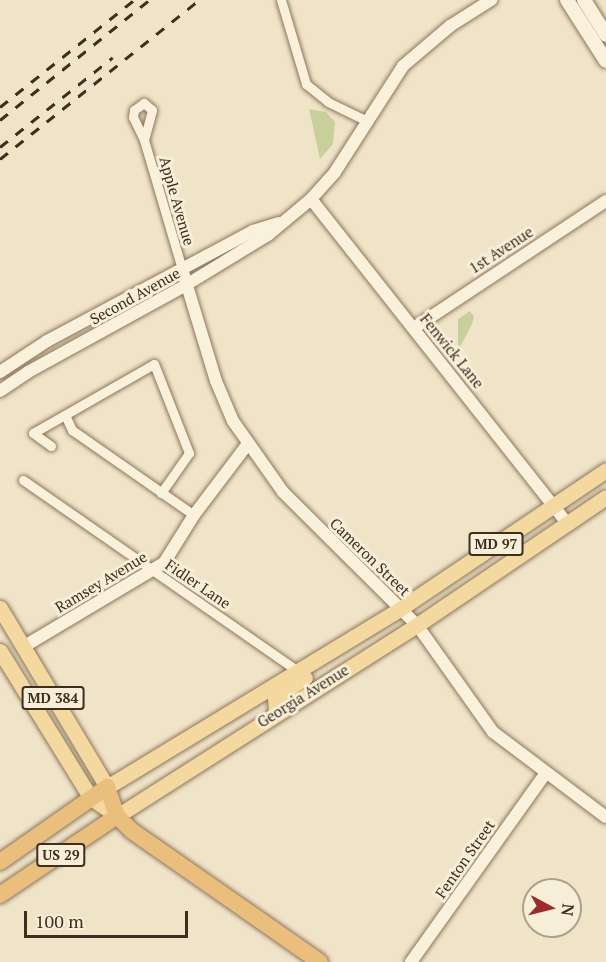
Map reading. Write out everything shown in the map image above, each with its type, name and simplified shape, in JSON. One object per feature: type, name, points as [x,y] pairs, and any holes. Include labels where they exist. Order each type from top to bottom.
[{"type":"highway","name":"Georgia Avenue","points":[[0,862],[107,787]]},
{"type":"highway","points":[[107,787],[117,816],[320,962]]},
{"type":"highway","name":"Georgia Avenue","points":[[0,895],[117,816]]},
{"type":"main road","points":[[567,0],[606,61]]},
{"type":"main road","points":[[584,0],[606,35]]},
{"type":"main road","name":"Georgia Avenue","points":[[107,787],[401,608],[606,470]]},
{"type":"main road","name":"Georgia Avenue","points":[[117,816],[276,712],[417,625],[606,497]]},
{"type":"main road","name":"MD 384","points":[[0,608],[107,787]]},
{"type":"main road","name":"MD 97","points":[[276,712],[275,698],[326,663],[336,647]]},
{"type":"main road","name":"MD 384","points":[[0,651],[90,797],[117,816]]},
{"type":"street","points":[[281,0],[306,84],[321,97],[365,120]]},
{"type":"street","name":"Second Avenue","points":[[0,391],[186,285],[268,235],[311,199],[335,172],[365,120],[403,66],[450,26],[491,0]]},
{"type":"street","name":"Apple Avenue","points":[[144,140],[182,269]]},
{"type":"street","name":"Fenwick Lane","points":[[311,199],[568,524]]},
{"type":"street","name":"1st Avenue","points":[[414,328],[606,201]]},
{"type":"street","name":"Second Avenue","points":[[0,372],[47,341],[253,231],[282,222]]},
{"type":"street","name":"Cameron Street","points":[[182,269],[216,381],[247,445],[283,492],[417,625],[493,732],[545,774],[606,817]]},
{"type":"street","points":[[85,322],[93,336]]},
{"type":"street","points":[[51,446],[33,433],[154,364],[189,453],[161,493]]},
{"type":"street","points":[[65,415],[72,430],[194,515]]},
{"type":"street","name":"Ramsey Avenue","points":[[23,647],[148,569],[164,563],[194,515],[247,445]]},
{"type":"street","name":"Fidler Lane","points":[[23,480],[298,671]]},
{"type":"street","name":"Fenton Street","points":[[411,962],[545,774]]},
{"type":"green space","points":[[309,109],[326,112],[335,122],[333,144],[320,159]]},
{"type":"green space","points":[[470,311],[474,317],[472,324],[458,351],[458,319]]},
{"type":"railway","points":[[0,107],[134,0]]},
{"type":"railway","points":[[0,120],[149,0]]},
{"type":"railway","points":[[0,159],[199,0]]},
{"type":"railway","points":[[0,147],[113,57]]}]
